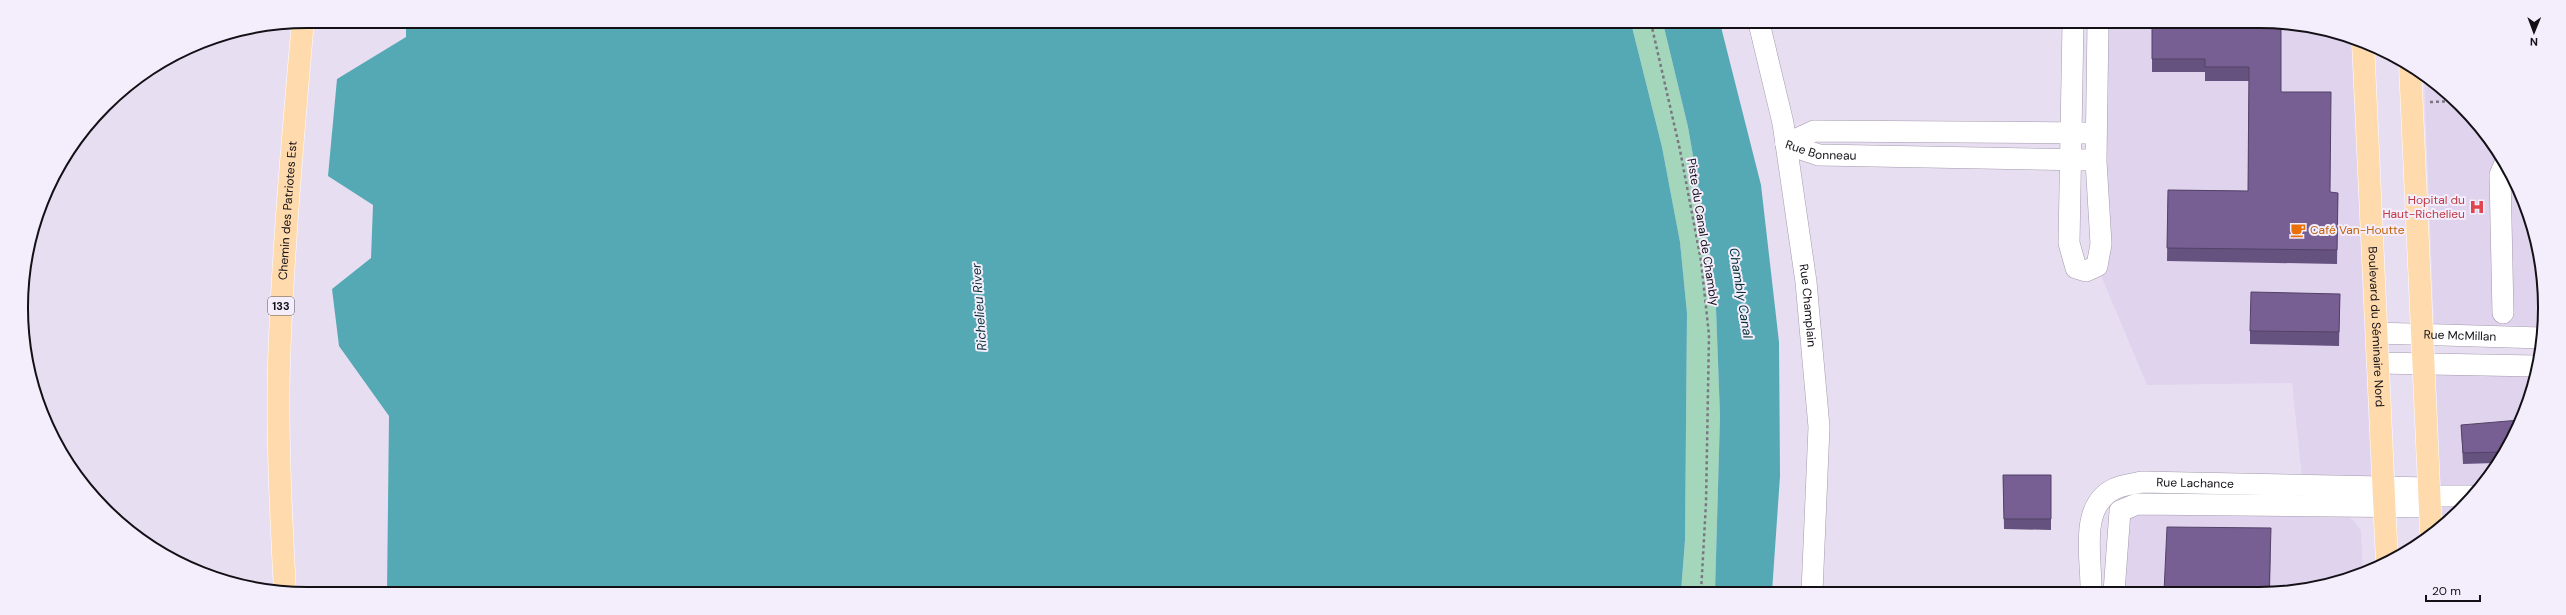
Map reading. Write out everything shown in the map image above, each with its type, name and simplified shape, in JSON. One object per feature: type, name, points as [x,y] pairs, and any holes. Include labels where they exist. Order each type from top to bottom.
[{"type":"main road","name":"Chemin des Patriotes Est","points":[[285,586],[279,432],[280,326],[290,157],[302,28]]},
{"type":"main road","name":"Boulevard du Séminaire Nord","points":[[2363,48],[2387,556]]},
{"type":"main road","points":[[2410,73],[2431,528]]},
{"type":"street","name":"Rue Champlain","points":[[1760,28],[1786,144],[1806,282],[1819,427],[1812,587]]},
{"type":"street","points":[[2073,28],[2070,133],[2072,160],[2069,243],[2076,268],[2086,271],[2098,266],[2101,244],[2096,160],[2098,28]]},
{"type":"street","name":"Rue Bonneau","points":[[1786,144],[1814,131],[2097,134]]},
{"type":"street","name":"Rue Bonneau","points":[[1786,144],[1819,155],[2096,160]]},
{"type":"street","points":[[2502,170],[2500,175],[2503,313]]},
{"type":"street","name":"Rue McMillan","points":[[2376,333],[2536,338]]},
{"type":"street","points":[[2378,363],[2532,366]]},
{"type":"street","name":"Rue Lachance","points":[[2095,505],[2114,489],[2142,482],[2303,496]]},
{"type":"street","name":"Rue Lachance","points":[[2095,505],[2120,510],[2137,504],[2303,496],[2465,496]]},
{"type":"street","points":[[2091,587],[2090,524],[2095,505]]},
{"type":"street","points":[[2114,587],[2120,510]]},
{"type":"path","name":"Piste du Canal de Chambly","points":[[1652,28],[1680,150],[1701,261],[1709,335],[1706,503],[1701,587]]},
{"type":"path","points":[[2412,102],[2447,101]]},
{"type":"shaded area","points":[[2098,28],[2258,28],[2295,30],[2313,33],[2363,48],[2382,488],[2303,487],[2292,383],[2147,385],[2097,266]]},
{"type":"shaded area","name":"Hopital du Haut-Richelieu","points":[[2424,83],[2443,97],[2469,123],[2501,168],[2517,201],[2533,253],[2536,271],[2538,308],[2537,326],[2434,325]]},
{"type":"shaded area","points":[[2423,365],[2532,366],[2517,414],[2501,447],[2491,463],[2469,492],[2443,518],[2431,528]]},
{"type":"shaded area","points":[[2124,514],[2350,517],[2361,530],[2363,567],[2313,582],[2295,585],[2258,587],[2118,587]]},
{"type":"green space","points":[[1632,28],[1664,28],[1688,127],[1715,282],[1720,416],[1715,587],[1681,587],[1685,540],[1687,313],[1680,242],[1662,147]]},
{"type":"water","name":"Richelieu River","points":[[406,28],[1632,28],[1662,147],[1680,242],[1687,313],[1685,540],[1681,587],[387,587],[389,416],[339,346],[332,289],[371,258],[373,205],[328,176],[337,79],[406,37]]},
{"type":"water","name":"Chambly Canal","points":[[1664,28],[1721,28],[1761,185],[1779,342],[1780,476],[1772,587],[1715,587],[1720,416],[1715,282],[1688,127]]},
{"type":"building","points":[[2152,28],[2281,29],[2281,92],[2331,92],[2330,192],[2338,193],[2337,250],[2167,248],[2168,190],[2248,191],[2249,67],[2205,67],[2205,59],[2152,59]]},
{"type":"building","points":[[2251,292],[2340,294],[2339,332],[2250,331]]},
{"type":"building","points":[[2514,421],[2498,452],[2463,453],[2461,425]]},
{"type":"building","points":[[2003,475],[2051,475],[2051,519],[2004,519]]},
{"type":"building","points":[[2167,527],[2271,528],[2269,586],[2164,587]]},
{"type":"place","name":"Hopital du Haut-Richelieu","points":[[2477,207]]},
{"type":"place","name":"Café Van-Houtte","points":[[2298,230]]}]
